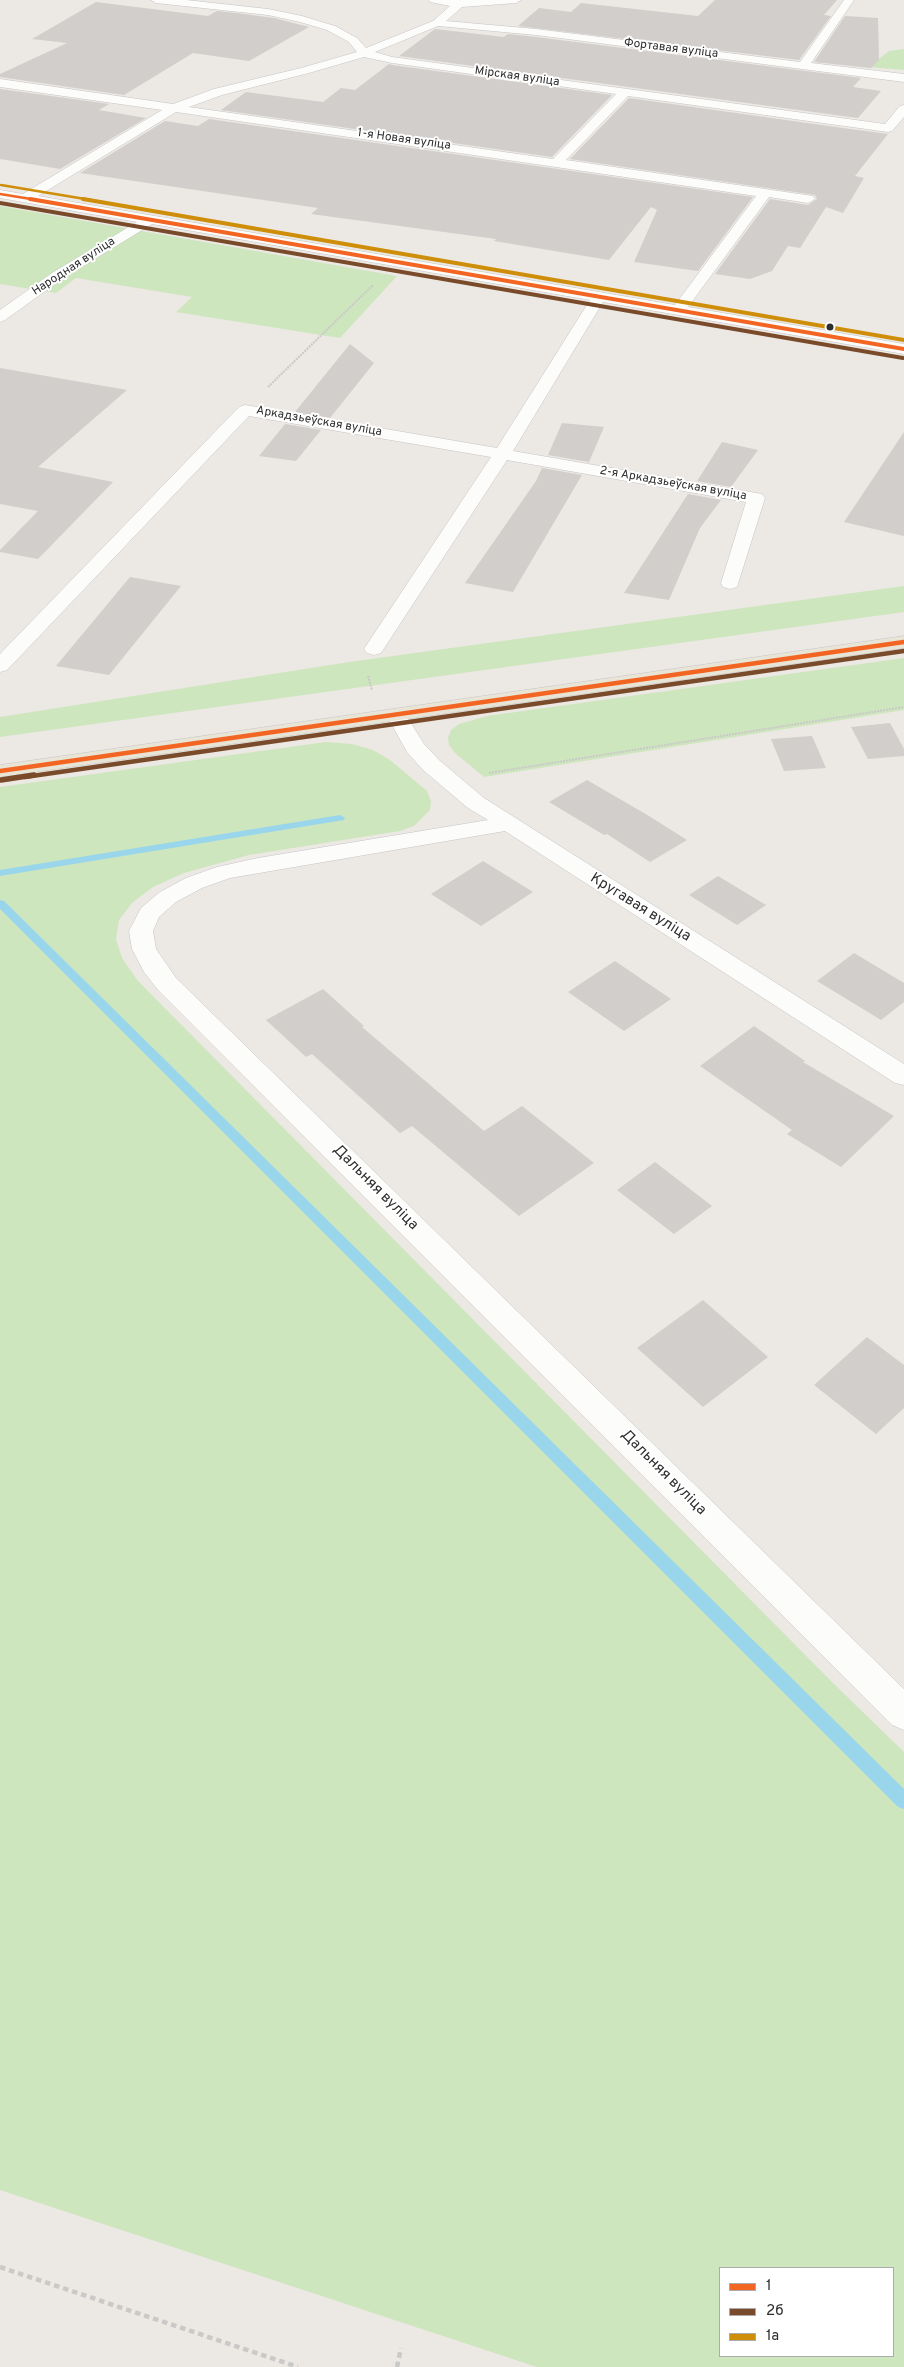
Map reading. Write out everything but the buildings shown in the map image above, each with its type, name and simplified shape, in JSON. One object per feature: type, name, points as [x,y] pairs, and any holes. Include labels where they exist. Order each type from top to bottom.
[{"type":"main road","points":[[0,771],[397,716],[904,642]]},
{"type":"street","name":"Мірская вуліца","points":[[156,0],[268,12],[331,28],[353,40],[364,53],[392,60],[888,128],[904,109]]},
{"type":"street","points":[[434,0],[459,4],[516,0]]},
{"type":"street","points":[[803,66],[848,0]]},
{"type":"street","points":[[268,12],[283,4]]},
{"type":"street","points":[[26,198],[174,108],[218,92],[305,71],[364,53],[437,23],[459,4]]},
{"type":"street","name":"Фортавая вуліца","points":[[437,23],[536,32],[904,78]]},
{"type":"street","name":"1-я Новая вуліца","points":[[0,83],[808,199]]},
{"type":"street","points":[[557,162],[625,92]]},
{"type":"street","points":[[678,311],[766,192]]},
{"type":"street","points":[[0,194],[904,349]]},
{"type":"street","name":"Народная вуліца","points":[[0,317],[57,276],[149,220]]},
{"type":"street","points":[[374,649],[502,454],[598,298]]},
{"type":"street","name":"Аркадзьеўская вуліца","points":[[0,666],[245,410],[502,454]]},
{"type":"street","name":"2-я Аркадзьеўская вуліца","points":[[502,454],[756,498],[730,583]]},
{"type":"street","name":"Кругавая вуліца","points":[[397,716],[415,746],[431,765],[476,803],[904,1076]]},
{"type":"street","name":"Дальняя вуліца","points":[[507,824],[225,872],[194,883],[168,897],[149,913],[141,931],[144,949],[153,966],[167,984],[904,1713]]},
{"type":"path","points":[[245,410],[398,263]]},
{"type":"path","points":[[449,779],[904,707]]},
{"type":"path","points":[[0,2266],[298,2367]]},
{"type":"path","points":[[397,2367],[401,2348]]},
{"type":"green space","points":[[904,49],[904,70],[869,67],[889,51]]},
{"type":"green space","points":[[0,206],[397,276],[340,338],[176,312],[192,297],[76,278],[56,293],[0,284]]},
{"type":"green space","points":[[904,586],[904,612],[0,737],[0,717],[349,662]]},
{"type":"green space","points":[[904,658],[904,710],[484,777],[455,753],[449,745],[448,738],[451,730],[459,724],[487,716]]},
{"type":"green space","points":[[326,742],[352,744],[373,750],[390,760],[427,791],[431,801],[430,810],[414,826],[400,831],[249,855],[184,873],[153,887],[132,903],[119,920],[116,939],[122,958],[138,981],[832,1682],[904,1752],[904,2367],[537,2367],[0,2190],[0,787]]},
{"type":"waterway","points":[[0,873],[340,818]]},
{"type":"waterway","points":[[0,903],[904,1801]]},
{"type":"transit line","name":"1а","points":[[1,185],[904,340]]},
{"type":"transit line","name":"1","points":[[0,194],[904,349]]},
{"type":"transit line","name":"2б","points":[[0,203],[903,358]]},
{"type":"transit line","name":"1","points":[[0,771],[904,642]]},
{"type":"transit line","name":"2б","points":[[1,780],[904,651]]}]
